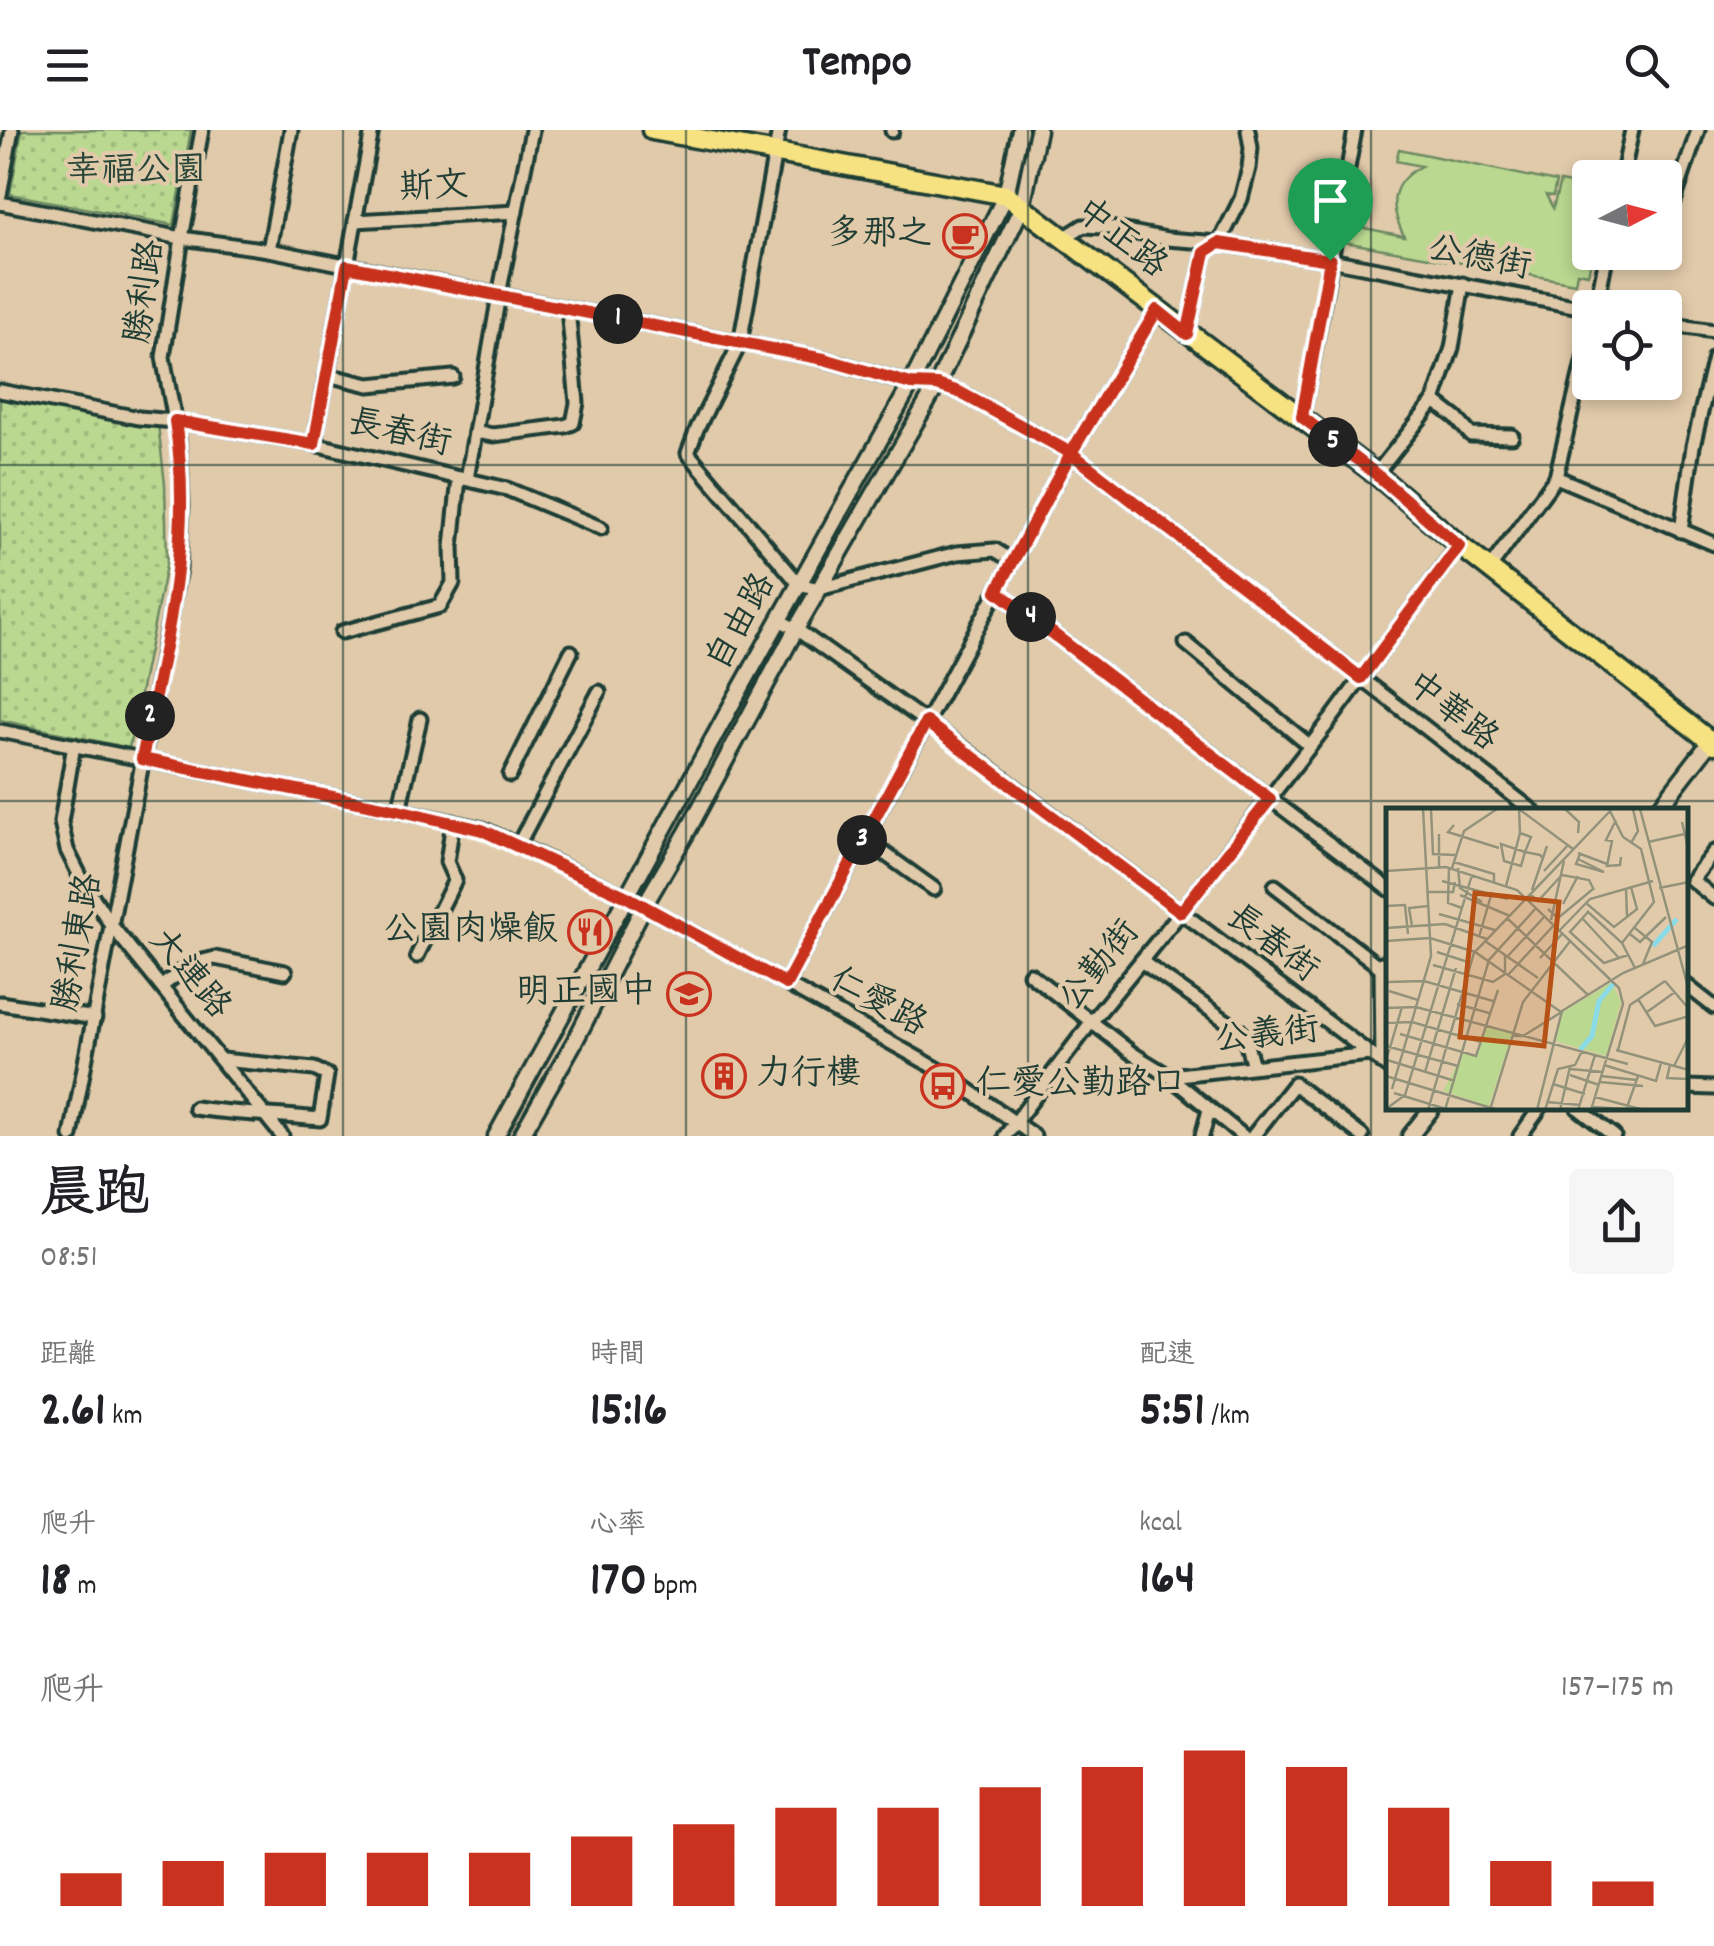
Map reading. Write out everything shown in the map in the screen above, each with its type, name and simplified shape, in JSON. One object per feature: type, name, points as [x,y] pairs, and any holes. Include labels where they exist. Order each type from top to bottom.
[{"type":"main road","name":"中正路","points":[[652,130],[1006,195],[1376,474],[1459,546],[1713,741]]},
{"type":"street","points":[[0,195],[12,130]]},
{"type":"street","name":"勝利路","points":[[142,759],[180,562],[182,487],[163,357],[202,130]]},
{"type":"street","points":[[270,250],[291,130]]},
{"type":"street","points":[[314,444],[372,130]]},
{"type":"street","points":[[342,632],[440,606],[453,582],[452,547],[463,478],[476,432],[498,296],[532,130]]},
{"type":"street","points":[[779,130],[740,343],[688,453],[799,584],[819,589],[957,553],[995,550],[1013,561]]},
{"type":"street","name":"自由路","points":[[496,1136],[911,384],[1006,195],[1020,130]]},
{"type":"street","name":"自由路","points":[[521,1136],[796,630],[937,385],[1022,207],[1038,130]]},
{"type":"street","points":[[1187,334],[1205,252],[1219,243],[1242,200],[1250,168],[1248,130]]},
{"type":"street","points":[[1302,417],[1355,130]]},
{"type":"street","points":[[1626,160],[1632,130]]},
{"type":"street","points":[[1682,178],[1698,130]]},
{"type":"street","name":"中華路","points":[[0,204],[270,250],[824,359],[911,384],[937,385],[959,392],[1071,453],[1529,808]]},
{"type":"street","name":"斯文","points":[[355,221],[516,212]]},
{"type":"street","name":"公德街","points":[[1064,238],[1082,226],[1099,227],[1167,240],[1219,243],[1330,260],[1572,304]]},
{"type":"street","points":[[1376,474],[1434,401],[1452,348],[1463,284]]},
{"type":"street","points":[[476,432],[493,435],[573,423],[577,404],[568,309]]},
{"type":"street","points":[[786,984],[1071,453],[1157,310]]},
{"type":"street","points":[[1682,326],[1714,331]]},
{"type":"street","points":[[1681,531],[1694,446],[1714,358]]},
{"type":"street","points":[[327,374],[370,385],[453,377]]},
{"type":"street","name":"長春街","points":[[0,391],[138,418],[314,444],[507,489],[601,528]]},
{"type":"street","points":[[1489,569],[1556,477],[1574,400]]},
{"type":"street","points":[[1434,401],[1472,436],[1512,436]]},
{"type":"street","points":[[1556,477],[1714,544]]},
{"type":"street","name":"公勤街","points":[[1005,1136],[1270,799],[1459,546]]},
{"type":"street","points":[[997,591],[1386,886]]},
{"type":"street","name":"長春街","points":[[779,620],[926,722],[1386,1065]]},
{"type":"street","points":[[1186,643],[1310,746]]},
{"type":"street","points":[[510,775],[571,652]]},
{"type":"street","points":[[518,845],[599,692]]},
{"type":"street","points":[[398,810],[420,718]]},
{"type":"street","name":"仁愛路","points":[[0,731],[482,830],[627,897],[786,984],[943,1072],[1034,1136]]},
{"type":"street","points":[[1660,808],[1713,741]]},
{"type":"street","points":[[74,745],[61,822],[67,850],[110,925]]},
{"type":"street","name":"勝利東路","points":[[71,1136],[142,759]]},
{"type":"street","points":[[417,956],[455,880],[446,862],[453,822]]},
{"type":"street","points":[[864,838],[934,889]]},
{"type":"street","points":[[1714,852],[1692,880],[1714,898]]},
{"type":"street","points":[[1276,886],[1381,964],[1386,1065]]},
{"type":"street","name":"大連路","points":[[110,925],[282,1136]]},
{"type":"street","points":[[162,986],[191,964],[216,958],[285,972]]},
{"type":"street","points":[[1141,961],[1238,1030],[1246,1038],[1253,1066]]},
{"type":"street","name":"公義街","points":[[1030,974],[1134,1054],[1170,1076],[1243,1136]]},
{"type":"street","points":[[1689,987],[1714,1007]]},
{"type":"street","points":[[0,1003],[94,1018]]},
{"type":"street","name":"公義街","points":[[1170,1076],[1370,1054]]},
{"type":"street","name":"大連路","points":[[222,1060],[314,1070],[327,1075],[320,1120],[265,1113]]},
{"type":"street","points":[[1253,1136],[1294,1084],[1362,1136]]},
{"type":"street","points":[[1689,1087],[1714,1088]]},
{"type":"street","points":[[195,1108],[265,1113]]},
{"type":"street","points":[[1202,1136],[1209,1110]]},
{"type":"street","points":[[1410,1136],[1430,1111]]},
{"type":"street","points":[[1520,1136],[1538,1111]]},
{"type":"street","points":[[1582,1111],[1614,1136]]},
{"type":"green space","name":"幸福公園","points":[[22,130],[191,130],[174,225],[10,194]]},
{"type":"green space","points":[[1399,149],[1556,182],[1553,196],[1546,195],[1553,208],[1560,182],[1572,184],[1572,270],[1589,270],[1588,274],[1577,272],[1575,283],[1344,242],[1349,225],[1404,236],[1396,215],[1395,196],[1403,180],[1421,166],[1396,161]]},
{"type":"green space","points":[[0,396],[158,424],[165,484],[167,561],[129,748],[0,720]]},
{"type":"place","name":"多那之","points":[[965,236]]},
{"type":"place","name":"公園肉燥飯","points":[[590,932]]},
{"type":"place","name":"明正國中","points":[[689,994]]},
{"type":"place","name":"力行樓","points":[[724,1076]]},
{"type":"place","name":"仁愛公勤路口","points":[[943,1086]]},
{"type":"route","points":[[1330,260],[1219,243],[1205,252],[1187,334],[1157,310],[1071,453],[959,392],[937,385],[911,384],[824,359],[347,266],[314,444],[175,421],[182,487],[180,562],[142,759],[482,830],[627,897],[786,984],[926,722],[1181,912],[1270,799],[997,591],[1071,453],[1361,678],[1459,546],[1302,417],[1330,260]]}]
